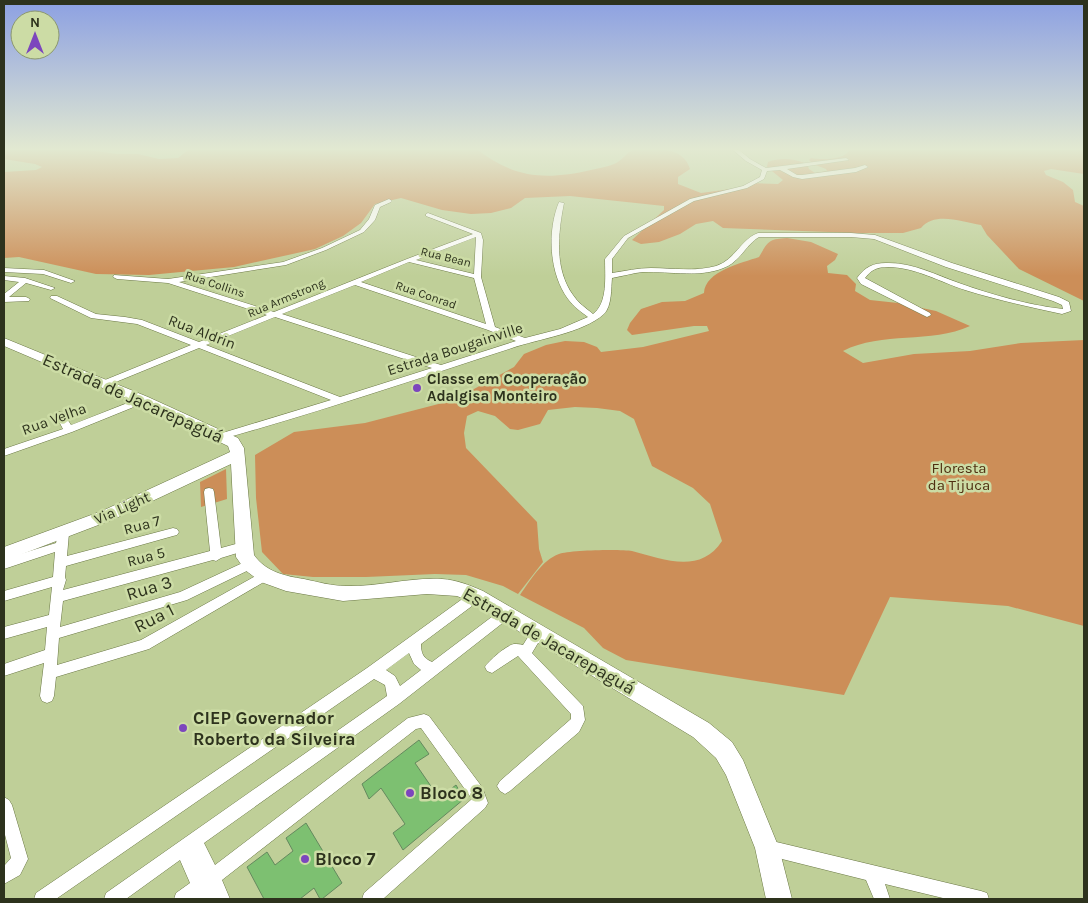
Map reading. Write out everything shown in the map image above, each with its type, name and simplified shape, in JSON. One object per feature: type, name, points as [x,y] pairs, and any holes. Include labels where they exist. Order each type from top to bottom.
[{"type":"street","points":[[561,203],[556,240],[557,269],[569,296],[593,318],[605,305],[609,276],[608,259],[626,237],[692,200],[722,192]]},
{"type":"street","name":"Rua Collins","points":[[168,281],[273,266],[295,260],[362,231],[372,220],[378,205],[389,201]]},
{"type":"street","points":[[428,215],[479,234],[477,277],[491,328]]},
{"type":"street","name":"Rua Armstrong","points":[[103,384],[409,260],[479,234]]},
{"type":"street","points":[[609,276],[642,270],[704,270],[721,266],[736,258],[754,237],[763,234],[852,235],[886,240],[964,270],[1056,299],[1066,304],[1067,312],[978,291],[920,272],[896,267],[875,266],[869,269],[861,278],[864,282],[926,314]]},
{"type":"street","name":"Rua Bean","points":[[409,260],[477,277]]},
{"type":"street","points":[[4,270],[44,272],[71,281]]},
{"type":"street","points":[[117,277],[168,281]]},
{"type":"street","points":[[4,278],[25,280],[51,288]]},
{"type":"street","points":[[4,299],[25,280]]},
{"type":"street","name":"Rua Collins","points":[[168,281],[441,368]]},
{"type":"street","name":"Rua Conrad","points":[[354,282],[524,341]]},
{"type":"street","name":"Rua Aldrin","points":[[54,298],[94,316],[126,318],[337,400]]},
{"type":"street","points":[[4,299],[26,299]]},
{"type":"street","name":"Estrada Bougainville","points":[[222,436],[524,341],[563,331],[593,318]]},
{"type":"street","name":"Estrada de Jacarepaguá","points":[[4,342],[143,400],[222,436],[235,444],[246,556],[265,576],[283,583],[345,594],[440,586],[457,588],[476,596],[701,730],[724,750],[739,777],[767,848],[779,899]]},
{"type":"street","name":"Rua Velha","points":[[4,453],[69,430],[143,400]]},
{"type":"street","points":[[60,414],[69,430]]},
{"type":"street","name":"Via Light","points":[[4,554],[63,539],[108,515],[237,455]]},
{"type":"street","points":[[209,492],[216,556]]},
{"type":"street","name":"Rua 7","points":[[62,562],[173,532]]},
{"type":"street","points":[[4,564],[63,539],[47,696]]},
{"type":"street","name":"Rua 5","points":[[58,597],[216,556],[246,556]]},
{"type":"street","name":"Rua 3","points":[[54,634],[183,596],[246,556]]},
{"type":"street","name":"Rua 1","points":[[50,672],[144,645],[243,591],[265,576]]},
{"type":"street","points":[[4,596],[60,580]]},
{"type":"street","points":[[42,899],[372,672],[476,596]]},
{"type":"street","points":[[112,899],[394,699],[505,614]]},
{"type":"street","points":[[4,633],[55,619]]},
{"type":"street","points":[[525,652],[538,633]]},
{"type":"street","points":[[414,642],[414,652],[417,660],[421,664],[434,669]]},
{"type":"street","points":[[492,667],[514,650],[525,652],[578,711],[579,719],[574,727],[505,786]]},
{"type":"street","points":[[4,670],[52,654]]},
{"type":"street","points":[[372,672],[381,673],[392,681],[394,699]]},
{"type":"street","points":[[182,899],[205,888],[413,723],[424,721],[477,792],[480,803],[370,899]]},
{"type":"street","points":[[4,805],[20,858],[14,869],[4,876]]},
{"type":"street","points":[[189,845],[205,888],[222,899]]},
{"type":"street","points":[[767,848],[981,899]]},
{"type":"street","points":[[872,873],[882,899]]},
{"type":"green space","points":[[4,192],[1073,192],[1075,202],[1084,206],[1084,301],[1019,269],[987,235],[981,225],[941,219],[927,223],[921,228],[903,233],[856,233],[723,228],[713,221],[696,224],[680,234],[659,242],[641,244],[632,240],[664,210],[664,206],[570,196],[525,198],[511,208],[491,213],[471,214],[442,210],[401,198],[375,204],[361,223],[343,236],[315,249],[234,267],[149,275],[96,274],[19,257],[4,258]]},
{"type":"green space","name":"Floresta da Tijuca","points":[[787,238],[811,242],[838,254],[835,260],[827,266],[828,273],[847,275],[856,284],[855,291],[870,300],[898,303],[936,311],[970,326],[939,335],[874,341],[843,351],[863,363],[914,354],[970,351],[1021,343],[1084,340],[1084,626],[1008,606],[890,597],[844,695],[626,660],[603,648],[584,628],[520,595],[537,572],[547,561],[559,554],[584,551],[626,550],[680,562],[692,561],[703,558],[713,552],[722,541],[710,504],[693,488],[652,466],[634,419],[620,411],[597,408],[575,407],[548,410],[540,424],[518,430],[510,429],[495,416],[478,411],[467,416],[464,433],[466,448],[537,522],[539,549],[543,562],[518,594],[503,586],[466,575],[313,577],[283,574],[262,552],[256,498],[255,455],[294,432],[365,423],[454,400],[514,367],[524,354],[546,345],[565,341],[584,342],[597,347],[601,352],[643,347],[709,331],[707,326],[694,326],[632,335],[627,330],[641,309],[662,302],[685,301],[704,293],[706,285],[717,274],[734,265],[759,257],[767,244],[773,240]]},
{"type":"green space","points":[[226,469],[227,499],[201,507],[200,482]]},
{"type":"building","name":"Bloco 8","points":[[419,740],[429,754],[415,763],[439,798],[456,785],[464,799],[403,850],[393,833],[405,824],[381,788],[369,799],[362,784]]},
{"type":"building","name":"Bloco 7","points":[[306,823],[342,883],[322,899],[320,899],[314,888],[300,899],[264,899],[247,867],[267,852],[275,865],[293,851],[286,838]]},
{"type":"place","name":"Classe em Cooperação Adalgisa Monteiro","points":[[417,388]]},
{"type":"place","name":"CIEP Governador Roberto da Silveira","points":[[183,728]]},
{"type":"place","name":"Bloco 8","points":[[410,793]]},
{"type":"place","name":"Bloco 7","points":[[305,859]]}]
